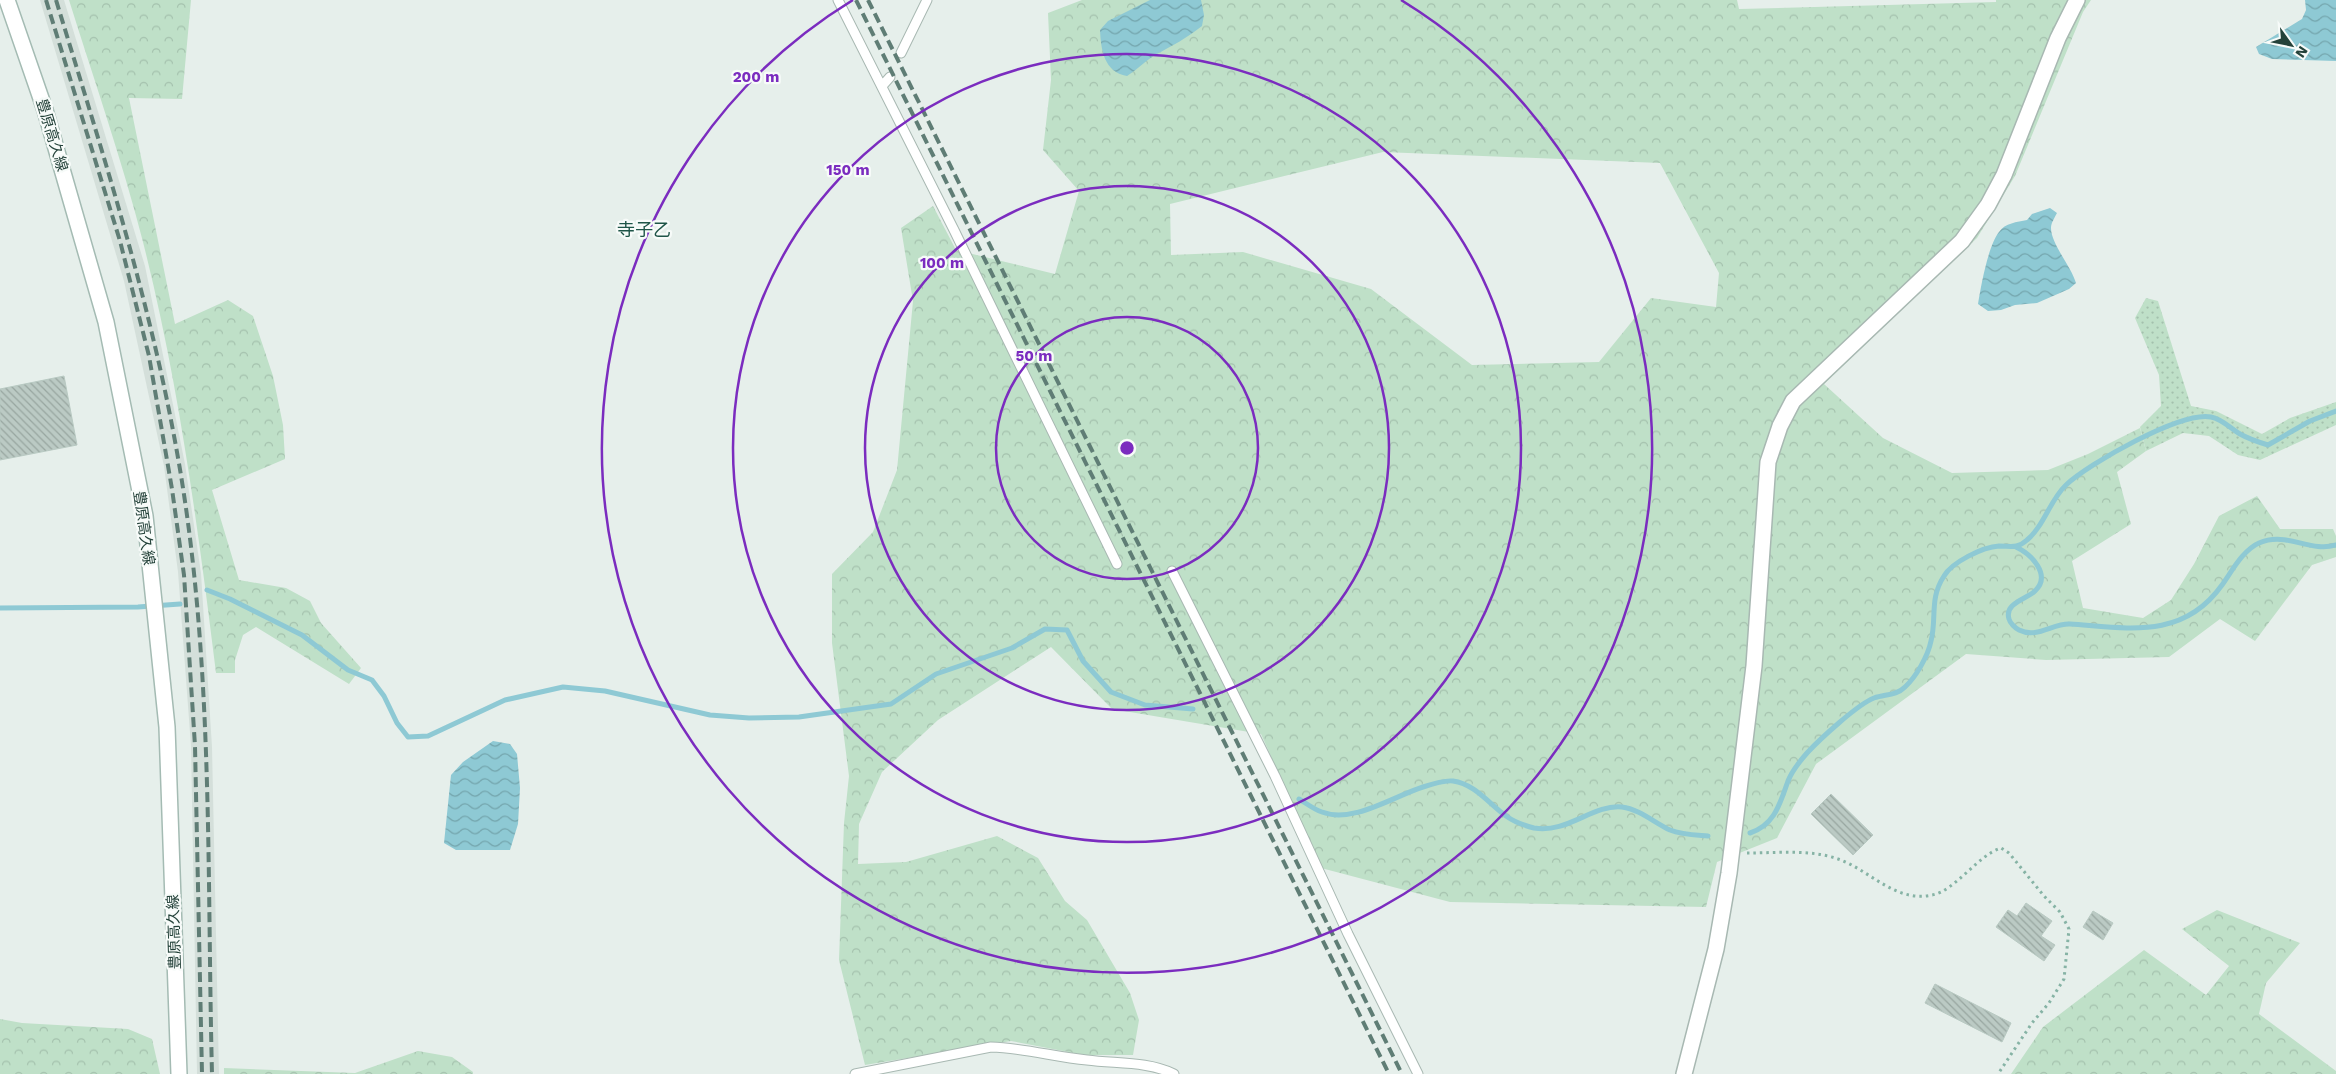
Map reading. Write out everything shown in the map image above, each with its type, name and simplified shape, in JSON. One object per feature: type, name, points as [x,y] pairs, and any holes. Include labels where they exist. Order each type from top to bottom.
[{"type":"street","name":"豊原高久線","points":[[7,0],[45,110],[106,322],[145,516],[167,727],[179,1074]]},
{"type":"street","points":[[1684,1074],[1716,949],[1731,853],[1754,666],[1768,462],[1780,426],[1793,401],[1962,241],[1988,205],[2004,175],[2058,38],[2077,0]]},
{"type":"lane","points":[[838,0],[1118,564]]},
{"type":"lane","points":[[902,53],[927,0]]},
{"type":"lane","points":[[882,86],[890,77]]},
{"type":"lane","points":[[1172,571],[1275,776],[1348,934],[1418,1074]]},
{"type":"lane","points":[[856,1074],[991,1047],[1013,1048],[1086,1060],[1153,1065],[1174,1074]]},
{"type":"path","points":[[1731,853],[1815,853],[1839,859],[1894,891],[1912,895],[1933,895],[1957,880],[1992,851],[2001,848],[2009,852],[2044,896],[2060,912],[2069,928],[2064,980],[1998,1074]]},
{"type":"shaded area","points":[[40,0],[64,0],[145,266],[185,464],[201,573],[212,747],[219,1074],[197,1074],[191,746],[178,572],[164,466],[124,281]]},
{"type":"green space","points":[[69,0],[191,0],[182,99],[129,98],[175,324],[228,300],[253,316],[273,376],[283,425],[285,459],[212,490],[239,580],[286,588],[310,601],[321,623],[361,668],[349,684],[256,627],[243,635],[235,660],[235,673],[216,673],[186,456],[156,295],[126,181]]},
{"type":"green space","points":[[1082,0],[1737,0],[1739,9],[1996,2],[1996,0],[2091,0],[2083,12],[2015,176],[1977,238],[1824,384],[1883,438],[1952,473],[2048,470],[2088,454],[2140,428],[2146,451],[2117,472],[2131,524],[2072,561],[2083,608],[2143,618],[2171,600],[2194,564],[2219,516],[2257,496],[2280,529],[2333,529],[2336,536],[2336,557],[2312,565],[2255,641],[2220,619],[2169,657],[2046,660],[1966,654],[1816,764],[1777,838],[1717,862],[1706,907],[1450,902],[1321,868],[1261,734],[1112,709],[1051,647],[938,720],[882,772],[859,824],[858,864],[906,862],[997,836],[1038,858],[1065,901],[1087,920],[1130,993],[1139,1020],[1133,1055],[1084,1055],[1011,1041],[865,1065],[839,960],[844,823],[849,776],[832,643],[832,574],[873,532],[897,470],[913,301],[901,228],[933,206],[956,250],[1055,274],[1079,191],[1043,150],[1051,80],[1048,13]],"holes":[[[1383,152],[1660,163],[1719,273],[1716,307],[1651,298],[1599,362],[1472,365],[1371,289],[1243,252],[1171,255],[1170,204]]]},
{"type":"green space","points":[[2146,298],[2158,301],[2191,406],[2216,411],[2262,434],[2290,418],[2336,402],[2336,425],[2260,460],[2238,455],[2209,436],[2183,433],[2146,451],[2140,427],[2161,406],[2159,375],[2135,318]]},
{"type":"green space","points":[[2217,910],[2300,943],[2266,983],[2259,1014],[2336,1071],[2336,1074],[2011,1074],[2043,1027],[2144,950],[2206,995],[2229,966],[2182,929]]},
{"type":"green space","points":[[0,1019],[22,1023],[128,1029],[152,1039],[160,1074],[0,1074]]},
{"type":"green space","points":[[418,1051],[452,1057],[473,1072],[473,1074],[224,1074],[224,1068],[355,1073]]},
{"type":"water","points":[[1150,0],[1201,0],[1204,15],[1202,26],[1151,57],[1127,76],[1119,74],[1113,70],[1105,59],[1101,45],[1100,30],[1108,21]]},
{"type":"water","points":[[2305,0],[2336,0],[2336,61],[2272,59],[2259,54],[2256,47],[2302,19],[2306,10]]},
{"type":"water","points":[[2050,208],[2057,213],[2051,226],[2054,241],[2076,283],[2069,289],[2037,303],[2015,305],[2001,310],[1988,311],[1978,304],[1986,266],[1995,238],[2004,227],[2027,220],[2032,214]]},
{"type":"water","points":[[493,741],[510,744],[517,754],[520,788],[518,824],[510,850],[456,850],[444,843],[451,775],[463,762]]},
{"type":"building","points":[[64,376],[77,445],[0,460],[0,389]]},
{"type":"building","points":[[1831,794],[1873,835],[1853,855],[1811,814]]},
{"type":"building","points":[[2026,903],[2052,921],[2041,936],[2055,945],[2044,961],[1996,927],[2008,910],[2017,916]]},
{"type":"building","points":[[2093,911],[2113,923],[2103,940],[2083,927]]},
{"type":"building","points":[[1935,984],[2011,1023],[2002,1042],[1925,1003]]},
{"type":"waterway","points":[[1750,833],[1765,825],[1771,819],[1794,770],[1821,739],[1849,714],[1867,702],[1874,698],[1902,690],[1913,678],[1924,660],[1929,647],[1933,633],[1936,593],[1939,584],[1948,571],[1969,556],[1985,549],[1999,546],[2014,546],[2023,543],[2038,528],[2060,491],[2077,476],[2114,453],[2158,430],[2197,417],[2215,418],[2243,436],[2268,445],[2310,421],[2336,411]]},
{"type":"waterway","points":[[2016,547],[2028,555],[2038,566],[2041,578],[2040,585],[2035,591],[2013,605],[2008,614],[2009,619],[2017,629],[2032,633],[2064,624],[2133,628],[2153,627],[2172,623],[2190,615],[2207,603],[2243,556],[2259,543],[2279,539],[2326,547],[2336,545]]},
{"type":"waterway","points":[[207,590],[230,599],[302,635],[348,670],[372,680],[384,696],[397,723],[408,737],[428,736],[505,700],[563,687],[605,691],[710,715],[749,718],[799,717],[891,704],[936,674],[1012,648],[1045,629],[1067,630],[1083,661],[1111,692],[1145,705],[1193,709]]},
{"type":"waterway","points":[[0,608],[138,607],[180,604]]},
{"type":"waterway","points":[[1299,799],[1322,812],[1334,815],[1347,814],[1360,812],[1430,785],[1453,781],[1475,790],[1509,818],[1534,828],[1558,827],[1601,810],[1611,807],[1622,807],[1641,813],[1675,832],[1708,836]]},
{"type":"railway","points":[[46,0],[120,241],[149,356],[172,489],[184,575],[195,746],[202,1074]]},
{"type":"railway","points":[[56,0],[111,181],[144,303],[159,364],[183,488],[193,561],[204,707],[209,854],[212,1074]]},
{"type":"railway","points":[[856,0],[1389,1074]]},
{"type":"railway","points":[[868,0],[1402,1074]]},
{"type":"district","name":"寺子乙","points":[[644,229]]}]
